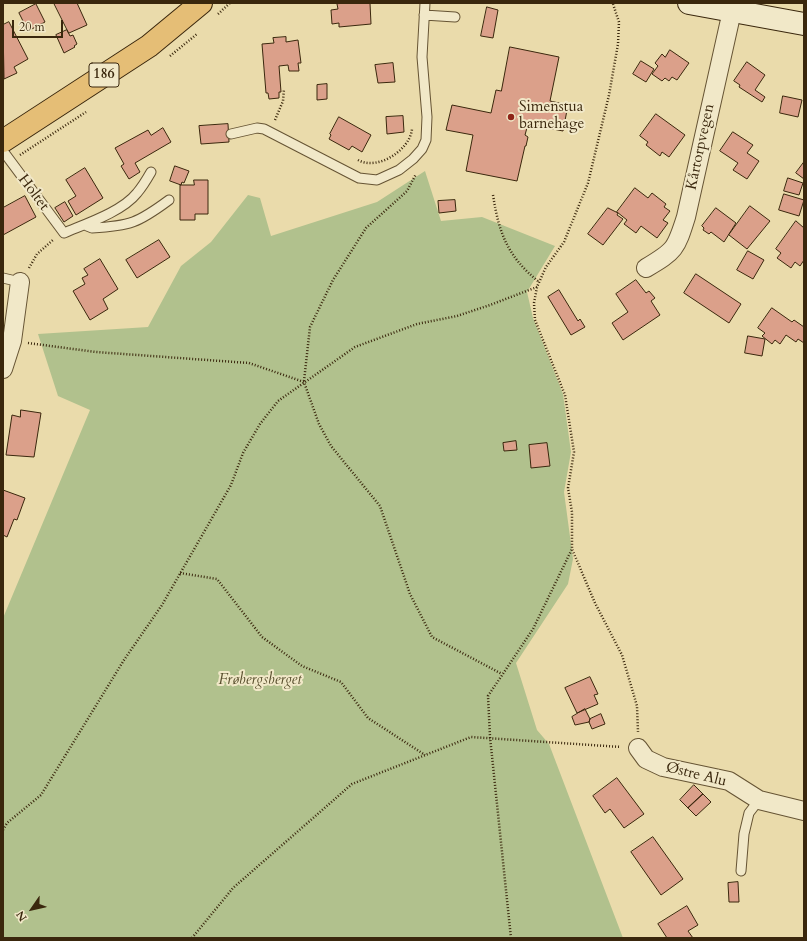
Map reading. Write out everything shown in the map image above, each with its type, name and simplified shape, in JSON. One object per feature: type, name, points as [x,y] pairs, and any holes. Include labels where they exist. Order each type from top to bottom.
[{"type":"main road","name":"186","points":[[3,141],[149,46],[201,3]]},
{"type":"main road","points":[[689,3],[804,24]]},
{"type":"street","name":"Kårtorpvegen","points":[[646,268],[667,256],[678,244],[686,218],[732,10]]},
{"type":"street","points":[[3,369],[12,341],[20,282]]},
{"type":"street","name":"Østre Alu","points":[[638,748],[646,759],[663,767],[729,781],[759,800],[804,811]]},
{"type":"lane","points":[[231,134],[257,128],[270,132],[359,178],[377,180],[399,170],[413,159],[422,149],[428,134],[422,57],[425,3]]},
{"type":"lane","points":[[424,15],[455,17]]},
{"type":"lane","name":"Holtet","points":[[3,151],[64,233]]},
{"type":"lane","points":[[64,233],[87,226],[126,203],[137,194],[151,172]]},
{"type":"lane","points":[[87,226],[92,228],[130,225],[149,215],[169,200]]},
{"type":"lane","points":[[3,278],[20,282]]},
{"type":"lane","points":[[741,871],[744,834],[749,813],[759,800]]},
{"type":"path","points":[[192,938],[233,888],[352,784],[472,737],[638,748],[636,706],[622,655],[595,603],[572,549],[572,512],[568,488],[574,452],[565,395],[536,320],[534,303],[539,282],[546,267],[564,242],[588,183],[609,95],[618,44],[619,22],[614,3],[608,3]]},
{"type":"path","points":[[270,132],[282,101],[284,89]]},
{"type":"path","points":[[358,160],[364,163],[372,164],[389,158],[396,153],[411,136],[412,129]]},
{"type":"path","points":[[413,159],[416,174],[407,191],[366,228],[333,280],[310,327],[304,382],[320,424],[331,446],[380,506],[410,594],[432,637],[502,674]]},
{"type":"path","points":[[493,195],[496,217],[508,248],[524,270],[539,282]]},
{"type":"path","points":[[20,282],[37,254],[64,233]]},
{"type":"path","points":[[3,830],[7,823],[41,795],[124,660],[162,605],[231,485],[243,453],[260,424],[278,401],[362,344],[417,324],[457,316],[483,308],[537,287]]},
{"type":"path","points":[[12,341],[96,352],[249,363],[304,382]]},
{"type":"path","points":[[511,938],[490,737],[488,696],[533,629],[572,549]]},
{"type":"path","points":[[180,573],[217,579],[262,637],[302,666],[341,682],[368,718],[425,755]]},
{"type":"green space","name":"Frøbergsberget","points":[[425,171],[441,221],[482,217],[555,246],[527,292],[533,318],[563,394],[571,452],[564,492],[573,559],[568,584],[516,663],[537,730],[549,744],[623,938],[3,938],[3,618],[90,410],[58,396],[38,334],[148,327],[181,266],[211,242],[248,195],[260,198],[271,236],[377,202]]},
{"type":"building","points":[[54,3],[77,3],[87,25],[69,33]]},
{"type":"building","points":[[370,3],[371,24],[339,27],[339,23],[332,24],[331,10],[338,9],[337,4]]},
{"type":"building","points":[[36,4],[45,22],[28,31],[19,13]]},
{"type":"building","points":[[487,7],[498,10],[493,38],[481,36]]},
{"type":"building","points":[[9,22],[28,59],[14,67],[17,73],[4,79],[3,25]]},
{"type":"building","points":[[67,30],[70,36],[73,35],[77,44],[74,46],[75,47],[64,53],[56,35]]},
{"type":"building","points":[[286,37],[286,42],[298,40],[301,63],[298,63],[299,71],[289,71],[288,65],[279,66],[281,92],[279,92],[279,98],[269,99],[268,93],[266,93],[262,44],[274,43],[273,38]]},
{"type":"building","points":[[510,47],[559,57],[550,101],[568,105],[563,131],[528,124],[525,135],[528,137],[517,181],[466,171],[473,135],[446,130],[452,105],[491,113],[496,90],[501,91]]},
{"type":"building","points":[[670,50],[689,63],[677,80],[672,77],[669,81],[665,78],[662,81],[652,74],[658,66],[655,63],[662,54],[665,57]]},
{"type":"building","points":[[641,61],[654,69],[646,82],[633,74]]},
{"type":"building","points":[[747,62],[765,75],[755,90],[765,97],[762,102],[739,87],[740,85],[734,81]]},
{"type":"building","points":[[393,63],[395,82],[378,83],[375,65]]},
{"type":"building","points":[[327,84],[327,99],[317,100],[317,85]]},
{"type":"building","points":[[783,96],[802,100],[798,117],[780,113]]},
{"type":"building","points":[[656,114],[685,135],[669,157],[662,152],[660,156],[646,145],[648,142],[640,136]]},
{"type":"building","points":[[403,116],[404,132],[387,134],[386,117]]},
{"type":"building","points":[[339,117],[371,135],[362,152],[352,146],[349,150],[329,139]]},
{"type":"building","points":[[228,124],[229,142],[201,144],[199,126]]},
{"type":"building","points":[[163,128],[171,142],[135,163],[140,172],[129,179],[121,166],[124,164],[115,148],[148,130],[151,135]]},
{"type":"building","points":[[733,132],[753,145],[747,153],[759,161],[747,179],[733,170],[738,163],[720,151]]},
{"type":"building","points":[[804,162],[804,179],[796,173]]},
{"type":"building","points":[[175,166],[189,171],[184,183],[182,182],[181,185],[170,181]]},
{"type":"building","points":[[85,168],[103,198],[76,215],[68,201],[76,196],[66,180]]},
{"type":"building","points":[[788,178],[803,183],[799,195],[784,191]]},
{"type":"building","points":[[194,180],[208,180],[208,214],[195,214],[195,220],[180,220],[180,185],[194,185]]},
{"type":"building","points":[[635,188],[648,198],[652,193],[666,204],[664,207],[670,211],[663,220],[668,223],[657,238],[641,226],[636,233],[624,224],[627,220],[617,212]]},
{"type":"building","points":[[784,194],[804,200],[799,216],[779,210]]},
{"type":"building","points":[[25,196],[36,217],[3,235],[3,208]]},
{"type":"building","points":[[455,200],[456,211],[439,213],[438,201]]},
{"type":"building","points":[[65,202],[73,216],[64,222],[55,208]]},
{"type":"building","points":[[750,206],[770,221],[747,249],[729,235]]},
{"type":"building","points":[[608,208],[618,213],[617,215],[623,219],[603,245],[588,234]]},
{"type":"building","points":[[716,208],[736,223],[724,242],[711,232],[709,234],[703,230],[704,228],[702,226]]},
{"type":"building","points":[[796,221],[804,228],[804,260],[800,266],[795,262],[791,268],[777,258],[781,253],[776,249]]},
{"type":"building","points":[[159,240],[170,257],[137,278],[126,260]]},
{"type":"building","points":[[748,251],[764,260],[753,279],[737,270]]},
{"type":"building","points":[[100,259],[118,289],[103,299],[108,309],[90,320],[73,291],[85,284],[82,278],[88,275],[84,269]]},
{"type":"building","points":[[696,274],[741,304],[729,323],[684,293]]},
{"type":"building","points":[[636,280],[646,293],[649,291],[655,298],[651,301],[660,315],[623,340],[612,323],[628,312],[616,294]]},
{"type":"building","points":[[559,290],[578,321],[580,319],[585,327],[571,335],[548,297]]},
{"type":"building","points":[[772,308],[792,322],[794,320],[804,327],[804,343],[798,339],[796,342],[786,335],[780,344],[775,340],[772,344],[762,336],[765,333],[758,328]]},
{"type":"building","points":[[748,336],[765,339],[762,356],[745,353]]},
{"type":"building","points":[[21,410],[41,413],[34,457],[6,455],[12,415],[20,417]]},
{"type":"building","points":[[516,441],[517,450],[504,451],[503,443]]},
{"type":"building","points":[[547,443],[550,466],[531,468],[529,445]]},
{"type":"building","points":[[3,490],[25,498],[17,520],[14,519],[7,537],[3,535]]},
{"type":"building","points":[[590,677],[598,694],[594,695],[598,704],[577,713],[565,688]]},
{"type":"building","points":[[585,709],[590,719],[589,722],[575,725],[572,717]]},
{"type":"building","points":[[601,714],[605,724],[592,729],[589,722],[590,719]]},
{"type":"building","points":[[617,778],[644,814],[624,828],[610,809],[605,813],[593,796]]},
{"type":"building","points":[[694,785],[703,794],[688,808],[680,800]]},
{"type":"building","points":[[703,794],[711,802],[696,816],[688,808]]},
{"type":"building","points":[[653,837],[683,879],[661,895],[631,852]]},
{"type":"building","points":[[738,882],[739,902],[729,902],[728,883]]},
{"type":"building","points":[[687,906],[698,925],[688,931],[693,938],[667,938],[658,924]]},
{"type":"place","name":"Simenstua barnehage","points":[[511,117]]}]
